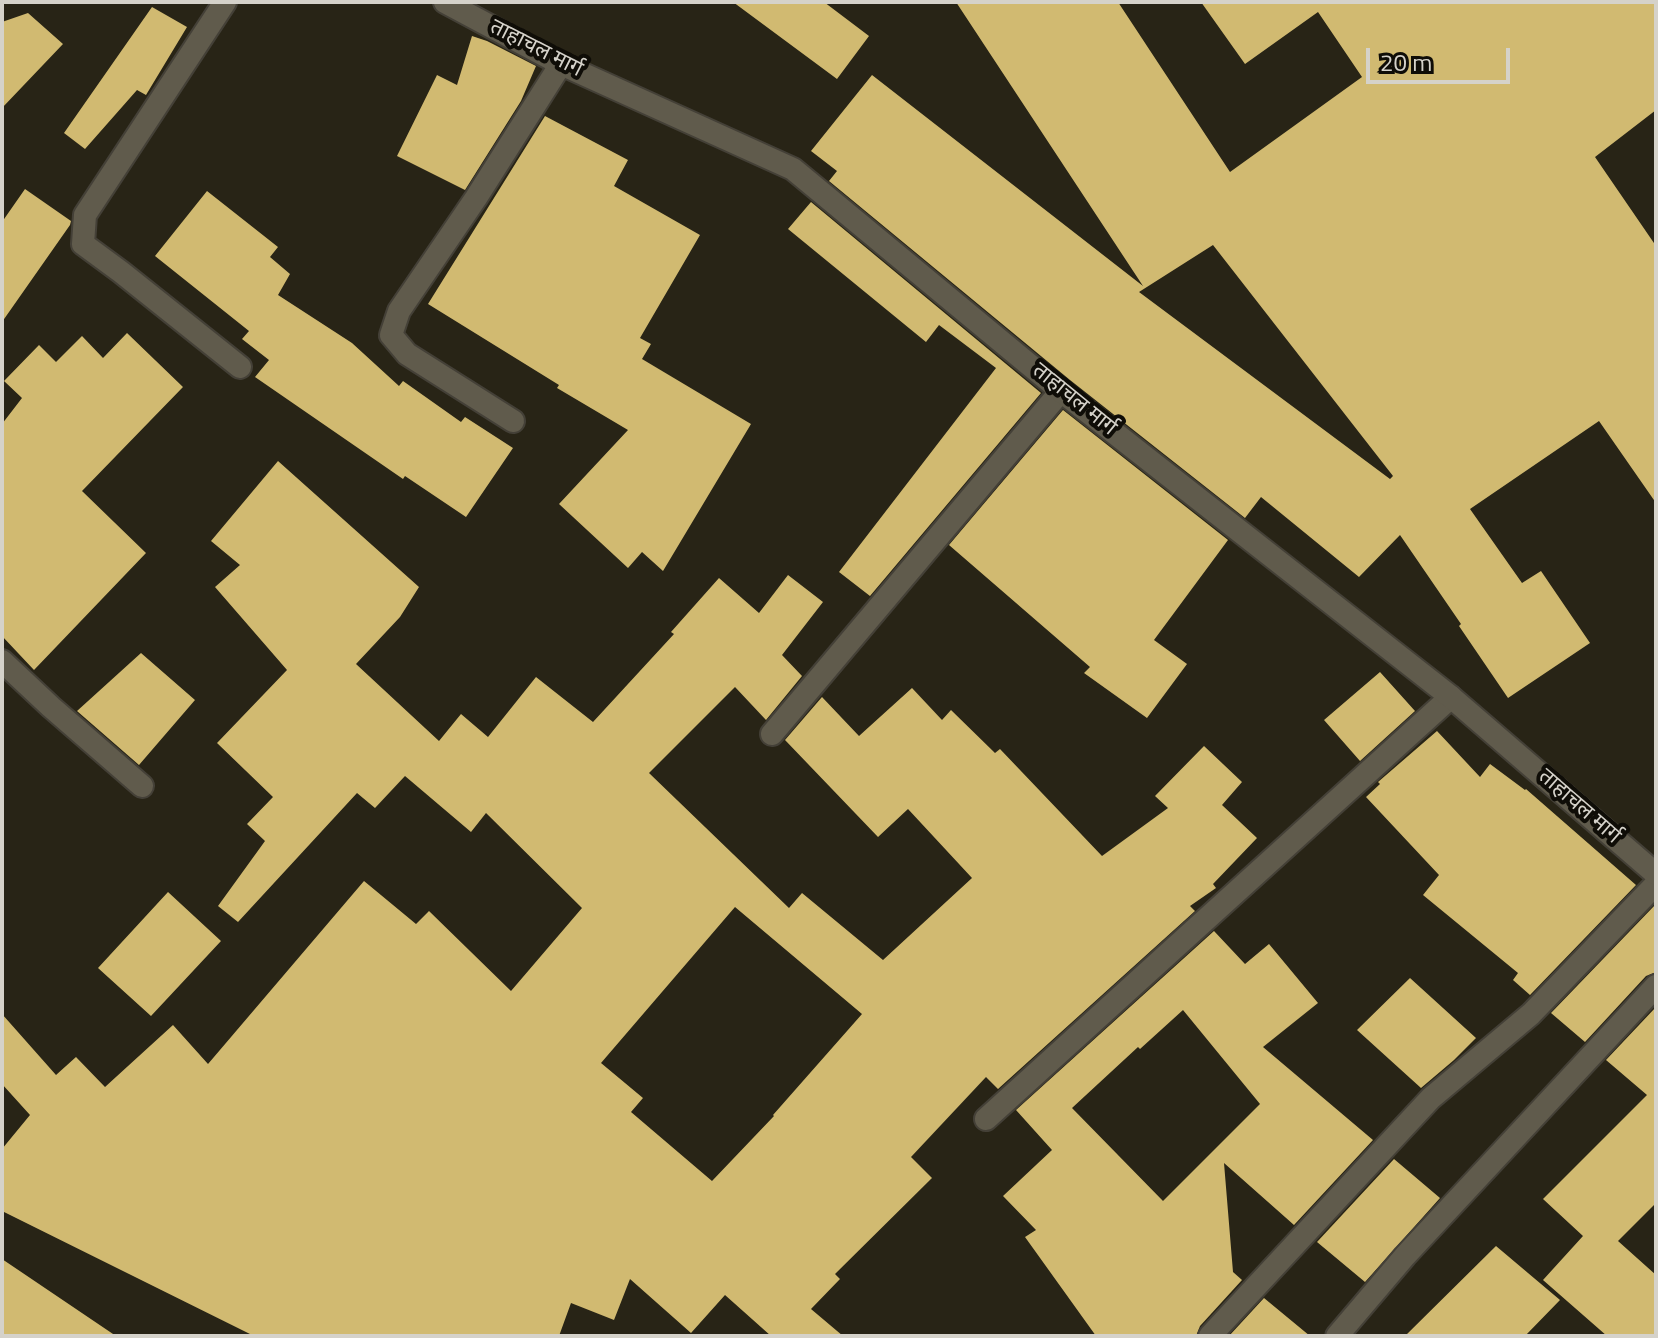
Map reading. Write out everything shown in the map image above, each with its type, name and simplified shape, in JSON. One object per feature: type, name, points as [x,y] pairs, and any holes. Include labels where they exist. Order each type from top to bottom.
[{"type":"street","points":[[225,2],[85,215],[83,244],[240,367]]},
{"type":"street","name":"ताहाचल मार्ग","points":[[445,2],[561,64],[793,169],[1061,391],[1451,697],[1656,874]]},
{"type":"street","points":[[513,421],[407,354],[391,335],[399,311],[476,198],[561,64]]},
{"type":"street","points":[[772,734],[1061,391]]},
{"type":"street","points":[[2,661],[142,786]]},
{"type":"street","points":[[986,1119],[1451,697]]},
{"type":"street","points":[[1210,1336],[1431,1098],[1531,1014],[1656,884]]},
{"type":"street","points":[[1337,1336],[1405,1256],[1656,986]]},
{"type":"building","points":[[733,2],[824,2],[869,36],[837,79]]},
{"type":"building","points":[[956,2],[1118,2],[1230,172],[1362,77],[1318,12],[1245,64],[1201,2],[1656,2],[1656,110],[1595,157],[1656,246],[1656,503],[1599,421],[1470,509],[1522,583],[1541,571],[1590,643],[1508,698],[1400,535],[1359,577],[1261,497],[1245,518],[1070,380],[829,181],[837,171],[811,151],[872,75],[1143,286]],"holes":[[[1213,245],[1393,476],[1390,479],[1139,292]]]},
{"type":"building","points":[[152,7],[187,27],[146,95],[137,90],[85,149],[64,133]]},
{"type":"building","points":[[28,13],[63,44],[2,108],[2,22]]},
{"type":"building","points":[[472,36],[536,66],[521,101],[465,190],[397,156],[437,75],[457,85]]},
{"type":"building","points":[[545,116],[628,160],[614,186],[700,235],[640,338],[651,344],[642,359],[751,424],[663,571],[642,552],[628,568],[559,504],[628,430],[428,304]]},
{"type":"building","points":[[25,189],[71,221],[2,322],[2,222]]},
{"type":"building","points":[[207,191],[278,247],[270,257],[290,274],[278,295],[352,343],[399,386],[403,381],[461,422],[465,417],[513,448],[466,517],[405,476],[403,479],[255,377],[269,360],[242,339],[249,331],[155,256]]},
{"type":"building","points":[[811,202],[1041,393],[870,596],[839,572],[996,368],[939,325],[926,342],[788,229]]},
{"type":"building","points":[[127,333],[183,387],[82,491],[146,553],[34,670],[2,636],[2,424],[22,398],[4,381],[39,345],[56,362],[82,336],[103,358]]},
{"type":"building","points":[[1063,410],[1228,540],[1154,640],[1187,664],[1147,718],[1084,673],[1090,667],[949,545]]},
{"type":"building","points":[[278,461],[419,587],[400,617],[356,664],[439,741],[461,714],[488,737],[536,677],[593,722],[674,634],[671,632],[719,578],[759,613],[788,575],[823,602],[782,655],[802,676],[766,720],[735,687],[649,773],[789,908],[802,893],[883,960],[972,878],[908,809],[878,837],[785,740],[822,697],[859,736],[912,688],[942,720],[951,710],[995,753],[1000,749],[1102,856],[1168,808],[1155,796],[1204,746],[1242,782],[1222,805],[1257,838],[1213,884],[1216,888],[1190,906],[1195,911],[998,1089],[986,1077],[911,1157],[932,1178],[835,1274],[840,1279],[811,1309],[843,1336],[771,1336],[725,1295],[691,1333],[630,1279],[614,1320],[571,1303],[559,1336],[254,1336],[2,1211],[2,1149],[30,1115],[2,1084],[2,1014],[56,1075],[76,1057],[105,1087],[173,1025],[208,1064],[364,881],[416,924],[429,911],[511,991],[582,908],[486,813],[471,832],[405,776],[375,808],[357,793],[238,922],[218,906],[265,841],[247,824],[273,797],[217,743],[287,670],[215,587],[240,565],[211,541]],"holes":[[[735,907],[862,1014],[774,1116],[712,1181],[631,1112],[643,1098],[601,1063]]]},
{"type":"building","points":[[141,653],[195,700],[139,765],[77,711]]},
{"type":"building","points":[[1380,672],[1415,711],[1360,761],[1324,720]]},
{"type":"building","points":[[1437,731],[1480,777],[1490,764],[1526,789],[1636,885],[1530,995],[1513,980],[1518,973],[1423,895],[1439,875],[1366,797],[1380,784],[1378,782]]},
{"type":"building","points":[[168,892],[221,941],[151,1016],[98,968]]},
{"type":"building","points":[[1656,904],[1656,972],[1646,976],[1585,1042],[1551,1013]]},
{"type":"building","points":[[1214,931],[1245,964],[1269,944],[1318,1003],[1263,1047],[1373,1140],[1294,1225],[1224,1163],[1233,1272],[1242,1280],[1200,1326],[1196,1336],[1096,1336],[1025,1237],[1036,1230],[1003,1196],[1052,1150],[1016,1110]],"holes":[[[1183,1010],[1260,1104],[1163,1201],[1072,1108]]]},
{"type":"building","points":[[1410,978],[1476,1038],[1421,1088],[1357,1030]]},
{"type":"building","points":[[1656,1007],[1656,1203],[1618,1241],[1656,1275],[1656,1336],[1607,1336],[1543,1280],[1583,1236],[1543,1199],[1647,1095],[1606,1060]]},
{"type":"building","points":[[1394,1159],[1440,1198],[1365,1282],[1317,1242]]},
{"type":"building","points":[[1496,1246],[1560,1300],[1525,1336],[1405,1336]]},
{"type":"building","points":[[2,1259],[116,1336],[2,1336]]},
{"type":"building","points":[[1264,1298],[1310,1336],[1229,1336]]}]
